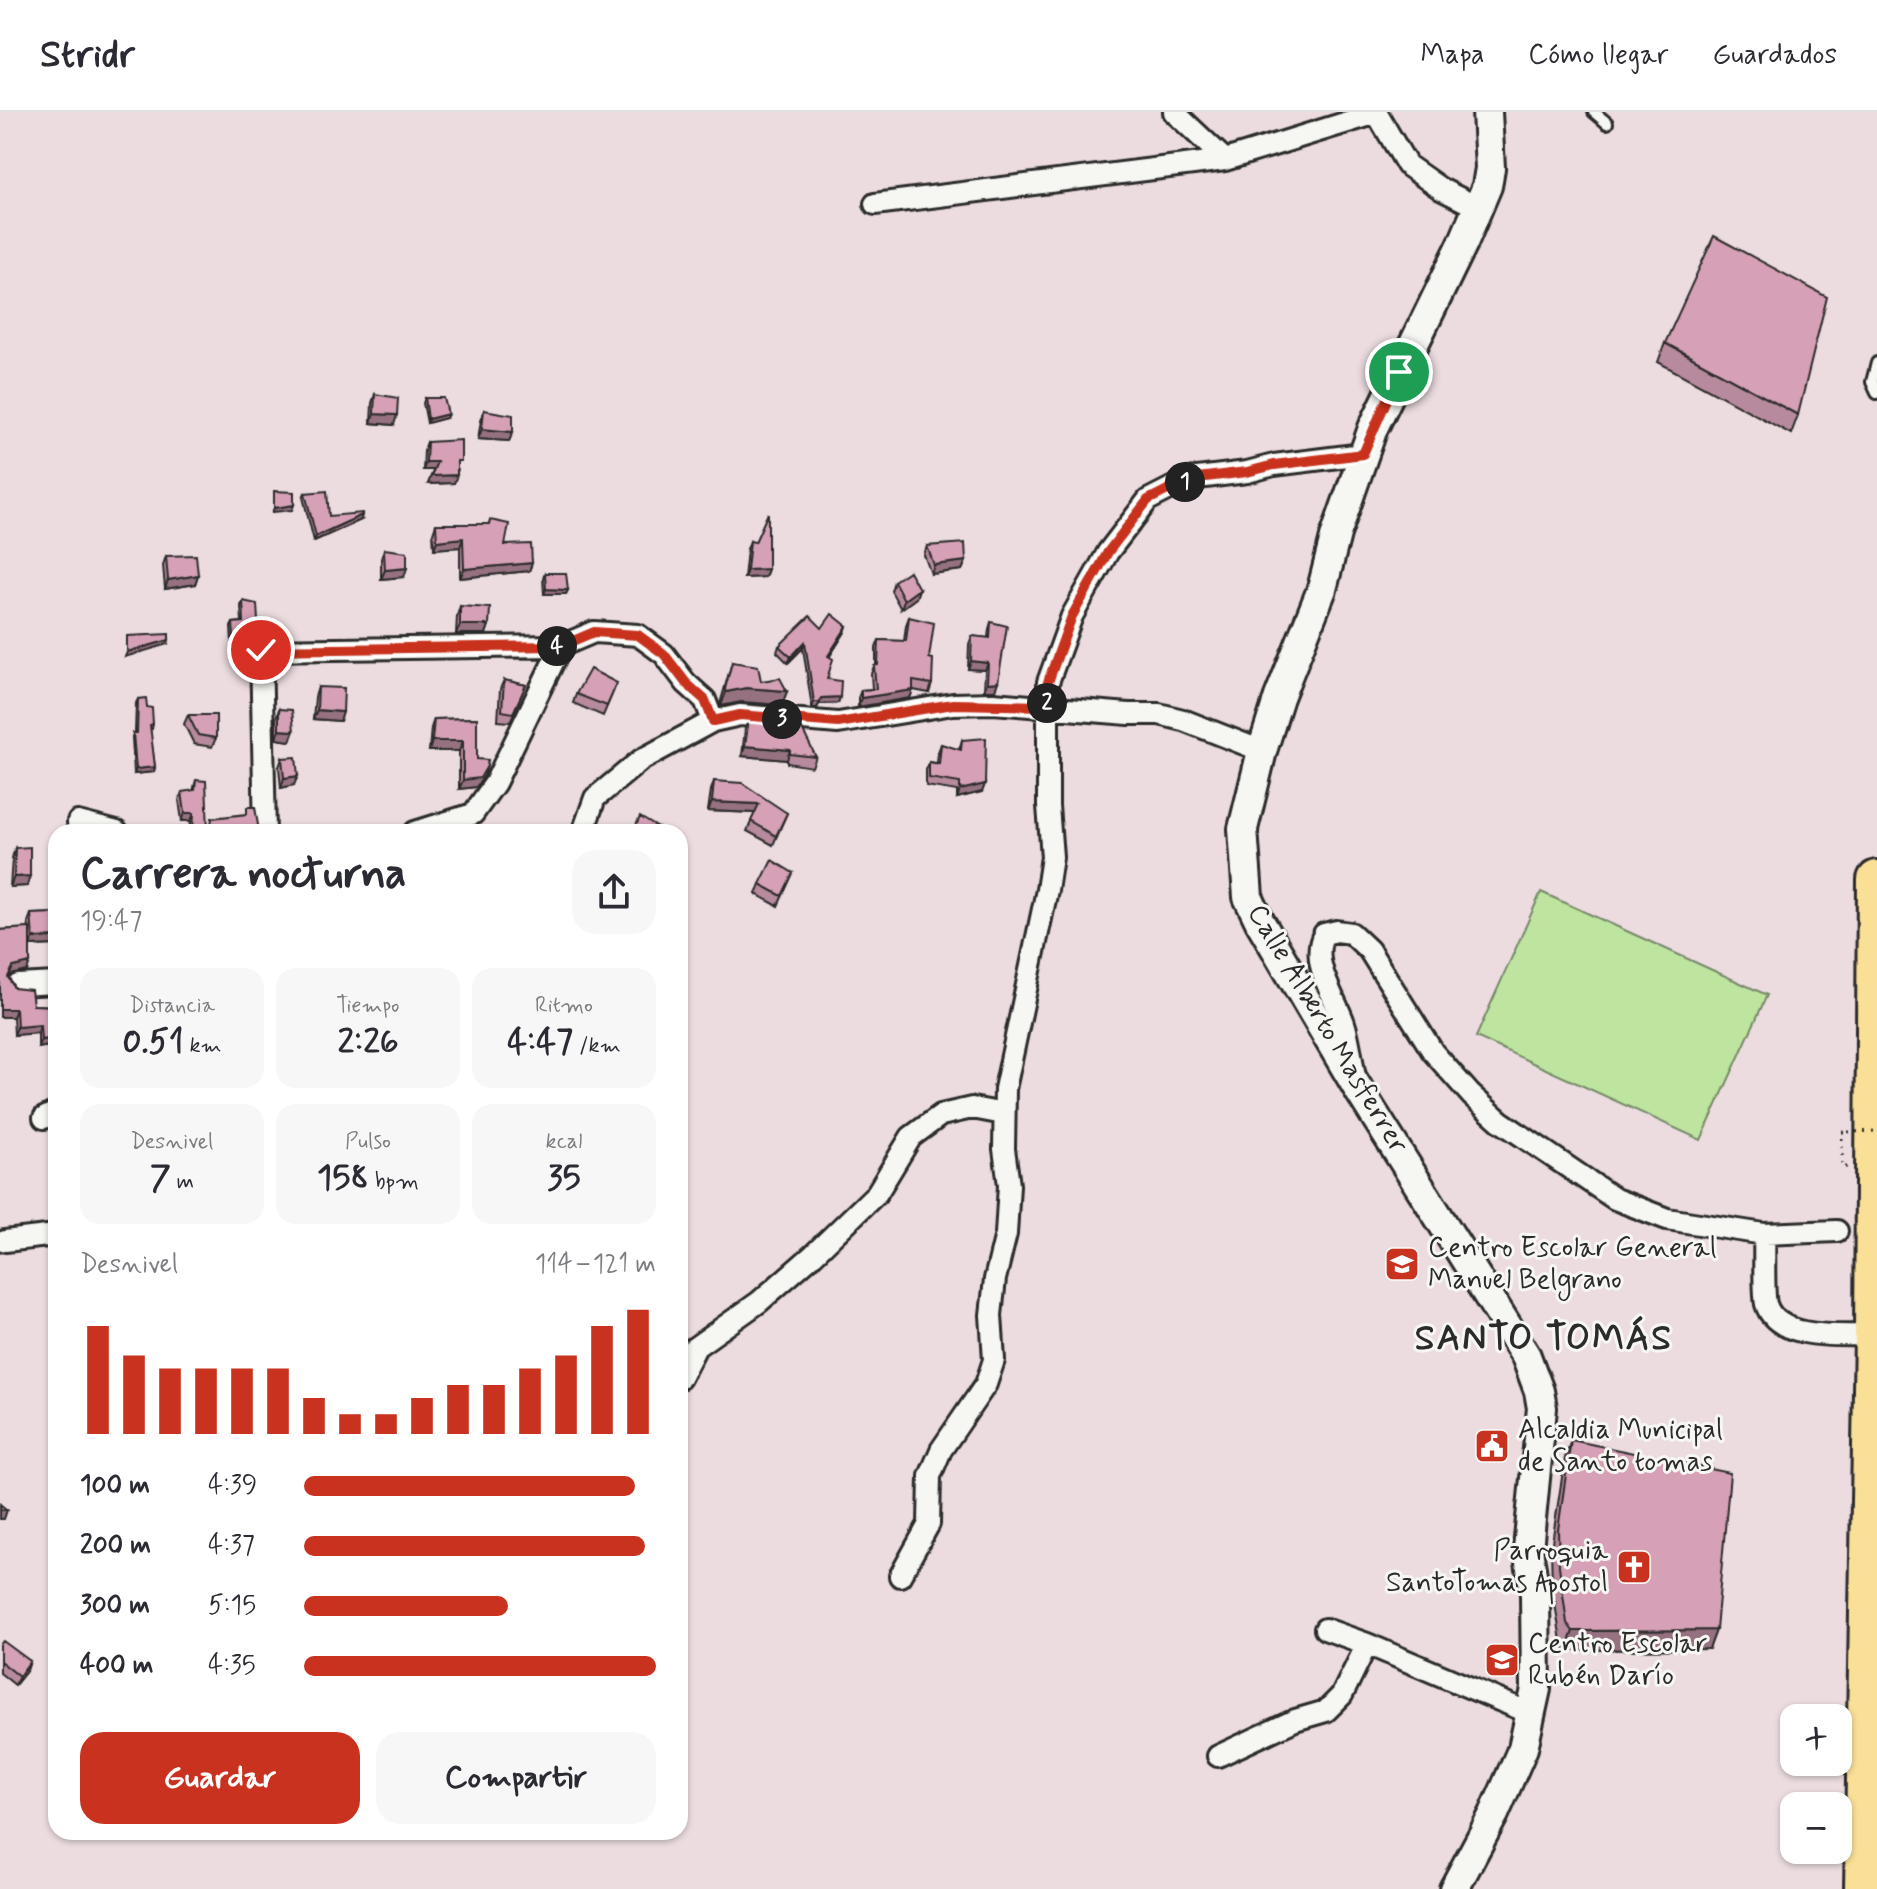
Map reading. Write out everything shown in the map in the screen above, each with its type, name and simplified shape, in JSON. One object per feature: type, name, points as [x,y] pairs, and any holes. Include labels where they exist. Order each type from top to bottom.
[{"type":"highway","points":[[1864,1889],[1874,1335],[1877,880]]},
{"type":"main road","name":"Calle Alberto Masferrer","points":[[1454,1889],[1513,1772],[1532,1714],[1537,1641],[1535,1594],[1528,1549],[1541,1437],[1539,1391],[1526,1356],[1357,1087],[1260,922],[1248,897],[1243,829],[1279,697],[1322,589],[1336,534],[1363,454],[1487,186],[1490,168],[1487,112]]},
{"type":"street","points":[[1174,112],[1225,160]]},
{"type":"street","points":[[875,204],[1225,160],[1376,113],[1407,165],[1441,189],[1479,208]]},
{"type":"street","points":[[900,1576],[929,1524],[930,1476],[941,1450],[986,1384],[994,1360],[991,1315],[995,1279],[1006,1234],[1009,1185],[1004,1149],[1005,1089],[1052,857],[1048,806],[1048,682],[1072,616],[1108,552],[1148,500],[1189,479],[1363,454]]},
{"type":"street","points":[[265,824],[261,650],[561,646],[594,632],[638,635],[664,654],[686,683],[705,700],[713,721]]},
{"type":"street","points":[[441,824],[473,814],[495,783],[561,646]]},
{"type":"street","points":[[586,824],[595,798],[641,760],[713,721],[740,715],[838,723],[953,704],[1047,706],[1159,714],[1183,720],[1262,751]]},
{"type":"street","points":[[1357,1087],[1345,1026],[1318,956],[1319,942],[1324,934],[1337,931],[1351,933],[1369,950],[1449,1073],[1500,1121],[1615,1199],[1667,1219],[1764,1234],[1837,1231]]},
{"type":"street","points":[[18,985],[48,983]]},
{"type":"street","points":[[688,1352],[759,1302],[845,1224],[877,1193],[911,1137],[941,1115],[972,1108],[1004,1114]]},
{"type":"street","points":[[1764,1234],[1765,1303],[1775,1321],[1788,1328],[1815,1334],[1874,1335]]},
{"type":"street","points":[[5,1241],[48,1236]]},
{"type":"street","points":[[1325,1629],[1532,1714]]},
{"type":"street","points":[[1218,1756],[1295,1720],[1326,1711],[1342,1695],[1367,1644]]},
{"type":"lane","points":[[1594,112],[1607,123]]},
{"type":"lane","points":[[1877,363],[1872,382],[1877,393]]},
{"type":"path","points":[[1842,1167],[1842,1132],[1877,1131]]},
{"type":"green space","points":[[1541,892],[1767,995],[1701,1140],[1476,1037]]},
{"type":"building","points":[[1714,236],[1827,297],[1798,415],[1665,343]]},
{"type":"building","points":[[375,394],[398,398],[397,415],[374,414]]},
{"type":"building","points":[[425,398],[444,398],[448,414],[428,419]]},
{"type":"building","points":[[484,410],[513,415],[513,432],[482,429]]},
{"type":"building","points":[[461,440],[457,475],[431,476],[437,462],[426,462],[427,442]]},
{"type":"building","points":[[274,491],[294,492],[294,505],[274,508]]},
{"type":"building","points":[[327,491],[329,516],[362,515],[316,536],[305,493]]},
{"type":"building","points":[[768,513],[768,569],[747,570],[750,541],[755,542]]},
{"type":"building","points":[[490,520],[509,524],[505,545],[531,544],[532,563],[464,569],[463,538],[437,541],[436,524],[489,524]]},
{"type":"building","points":[[965,543],[966,561],[934,565],[927,546]]},
{"type":"building","points":[[384,549],[407,552],[407,568],[385,570]]},
{"type":"building","points":[[196,555],[198,575],[168,580],[166,556]]},
{"type":"building","points":[[909,571],[919,589],[904,600],[894,581]]},
{"type":"building","points":[[545,573],[566,573],[568,590],[546,589]]},
{"type":"building","points":[[243,601],[257,604],[258,621],[274,620],[276,630],[234,637],[233,623],[244,622]]},
{"type":"building","points":[[460,606],[490,608],[489,625],[460,625]]},
{"type":"building","points":[[832,614],[847,626],[828,656],[833,659],[827,679],[841,681],[840,697],[821,698],[820,702],[814,702],[805,642],[791,657],[779,646],[810,616],[822,628]]},
{"type":"building","points":[[909,617],[934,623],[929,658],[933,659],[932,684],[913,681],[913,690],[861,698],[861,690],[876,689],[874,666],[878,665],[879,640],[906,641]]},
{"type":"building","points":[[991,622],[1007,626],[998,682],[987,683],[988,663],[971,661],[972,636],[990,638]]},
{"type":"building","points":[[169,634],[169,640],[127,652],[127,636]]},
{"type":"building","points":[[732,662],[758,666],[761,681],[780,678],[787,691],[746,688],[726,692]]},
{"type":"building","points":[[590,669],[617,683],[607,706],[576,694]]},
{"type":"building","points":[[504,680],[526,685],[513,713],[502,711]]},
{"type":"building","points":[[318,687],[344,688],[343,712],[317,710]]},
{"type":"building","points":[[146,698],[147,707],[152,708],[153,724],[150,725],[155,767],[136,769],[133,733],[137,733],[138,699]]},
{"type":"building","points":[[279,709],[292,710],[294,731],[279,730]]},
{"type":"building","points":[[188,715],[216,715],[216,738],[198,735]]},
{"type":"building","points":[[477,718],[477,759],[488,760],[487,766],[480,778],[463,780],[463,741],[432,741],[434,719]]},
{"type":"building","points":[[749,719],[799,723],[816,757],[790,754],[790,750],[745,746]]},
{"type":"building","points":[[986,738],[985,784],[960,790],[960,783],[929,778],[929,762],[939,764],[941,744],[961,750],[962,740]]},
{"type":"building","points":[[296,757],[298,776],[284,778],[282,758]]},
{"type":"building","points":[[196,780],[206,781],[208,824],[193,824],[194,813],[185,813],[182,792],[195,790]]},
{"type":"building","points":[[714,781],[742,783],[787,813],[776,836],[751,821],[759,804],[712,802]]},
{"type":"building","points":[[247,807],[255,807],[258,824],[211,824],[212,818],[247,814]]},
{"type":"building","points":[[640,817],[652,824],[637,824]]},
{"type":"building","points":[[30,847],[30,876],[14,877],[15,848]]},
{"type":"building","points":[[772,860],[793,873],[782,896],[760,884]]},
{"type":"building","points":[[48,913],[48,937],[33,938],[31,914]]},
{"type":"building","points":[[30,928],[30,963],[13,967],[8,977],[14,988],[31,990],[33,1005],[48,1006],[48,1039],[41,1040],[40,1025],[17,1027],[16,1009],[0,1009],[0,930]]},
{"type":"building","name":"Parroquia SantoTomas Apostol","points":[[1571,1440],[1730,1473],[1716,1630],[1573,1631],[1567,1623],[1559,1566],[1558,1530]]},
{"type":"building","points":[[3,1641],[30,1661],[19,1676],[0,1661]]},
{"type":"place","name":"Centro Escolar General Manuel Belgrano","points":[[1402,1264]]},
{"type":"place","name":"Alcaldia Municipal de Santo tomas","points":[[1492,1446]]},
{"type":"place","name":"Parroquia SantoTomas Apostol","points":[[1634,1567]]},
{"type":"place","name":"Centro Escolar Rubén Darío","points":[[1502,1660]]},
{"type":"district","name":"SANTO TOMÁS","points":[[1544,1339]]},
{"type":"route","points":[[261,650],[561,646],[594,632],[638,635],[664,654],[686,683],[705,700],[713,721],[740,715],[838,723],[953,704],[1047,706],[1048,682],[1072,616],[1108,552],[1148,500],[1189,479],[1363,454],[1399,372]]}]
